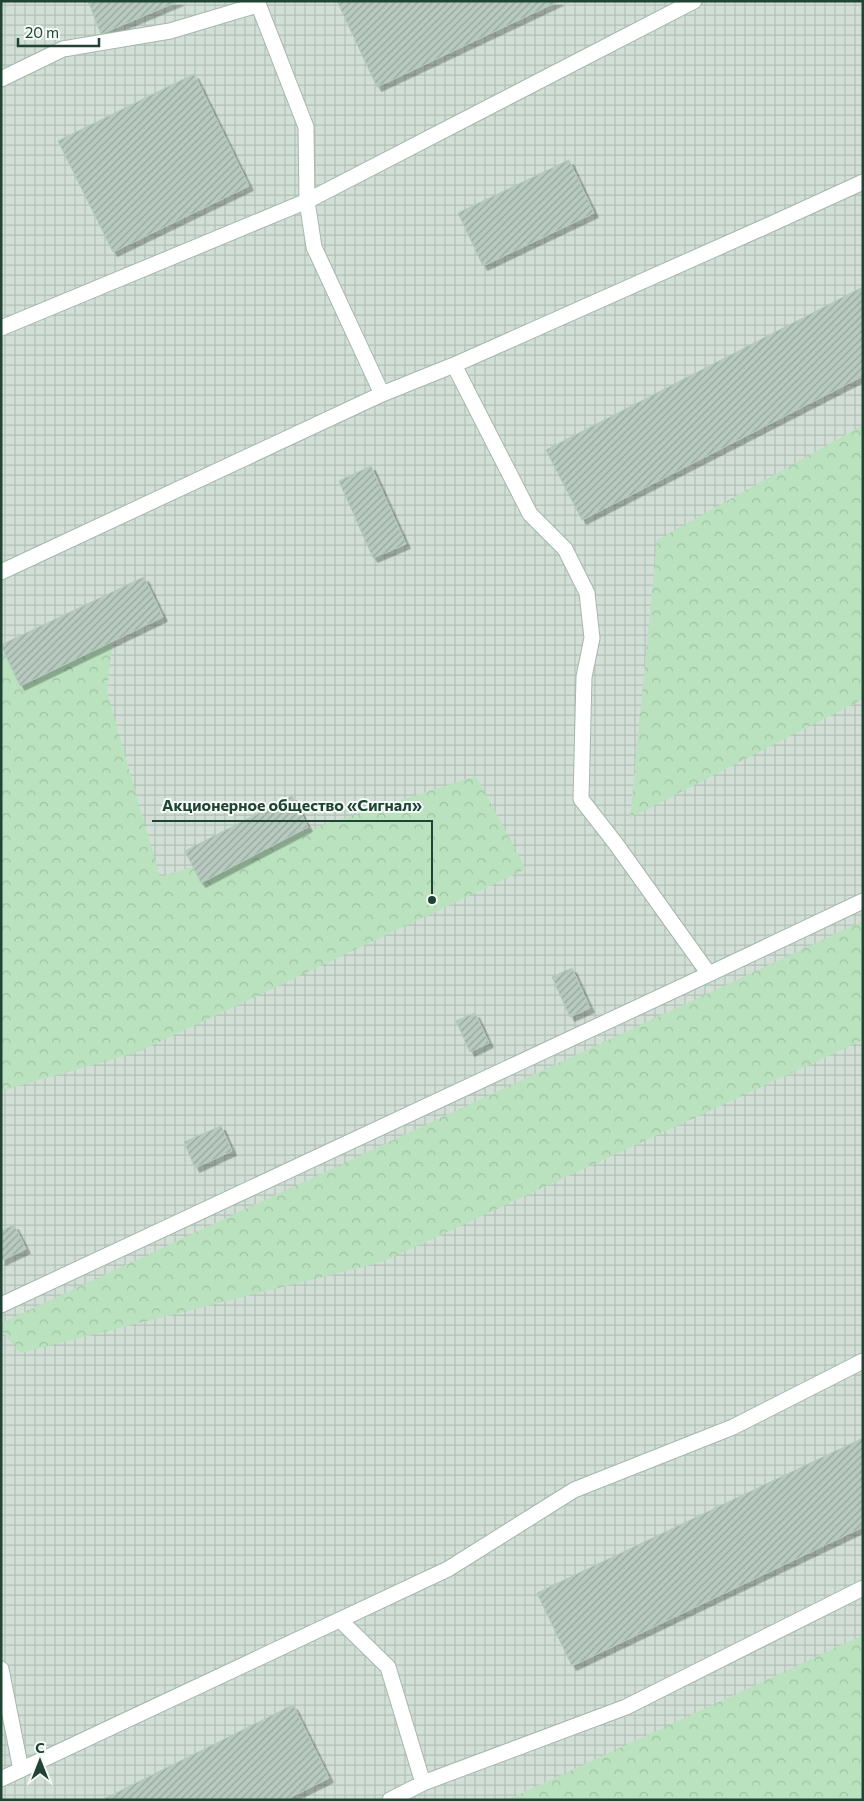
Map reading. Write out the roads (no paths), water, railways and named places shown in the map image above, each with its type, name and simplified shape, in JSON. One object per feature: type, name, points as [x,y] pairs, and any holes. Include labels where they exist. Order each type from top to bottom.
[{"type":"lane","points":[[1,328],[307,201],[694,1]]},
{"type":"lane","points":[[1,79],[63,49],[170,31],[257,3],[306,128],[307,201],[314,247],[382,394]]},
{"type":"lane","points":[[1,572],[382,394],[454,365],[863,182]]},
{"type":"lane","points":[[454,365],[530,514],[565,549],[587,593],[592,638],[584,678],[581,799],[616,844],[708,974]]},
{"type":"lane","points":[[1,1305],[863,901]]},
{"type":"lane","points":[[1,1779],[448,1569],[574,1490],[733,1427],[863,1361]]},
{"type":"lane","points":[[390,1800],[423,1783],[626,1707],[863,1588]]},
{"type":"lane","points":[[340,1620],[388,1667],[423,1783]]},
{"type":"lane","points":[[1,1670],[21,1770]]},
{"type":"place","name":"Акционерное общество «Сигнал»","points":[[432,900]]}]
